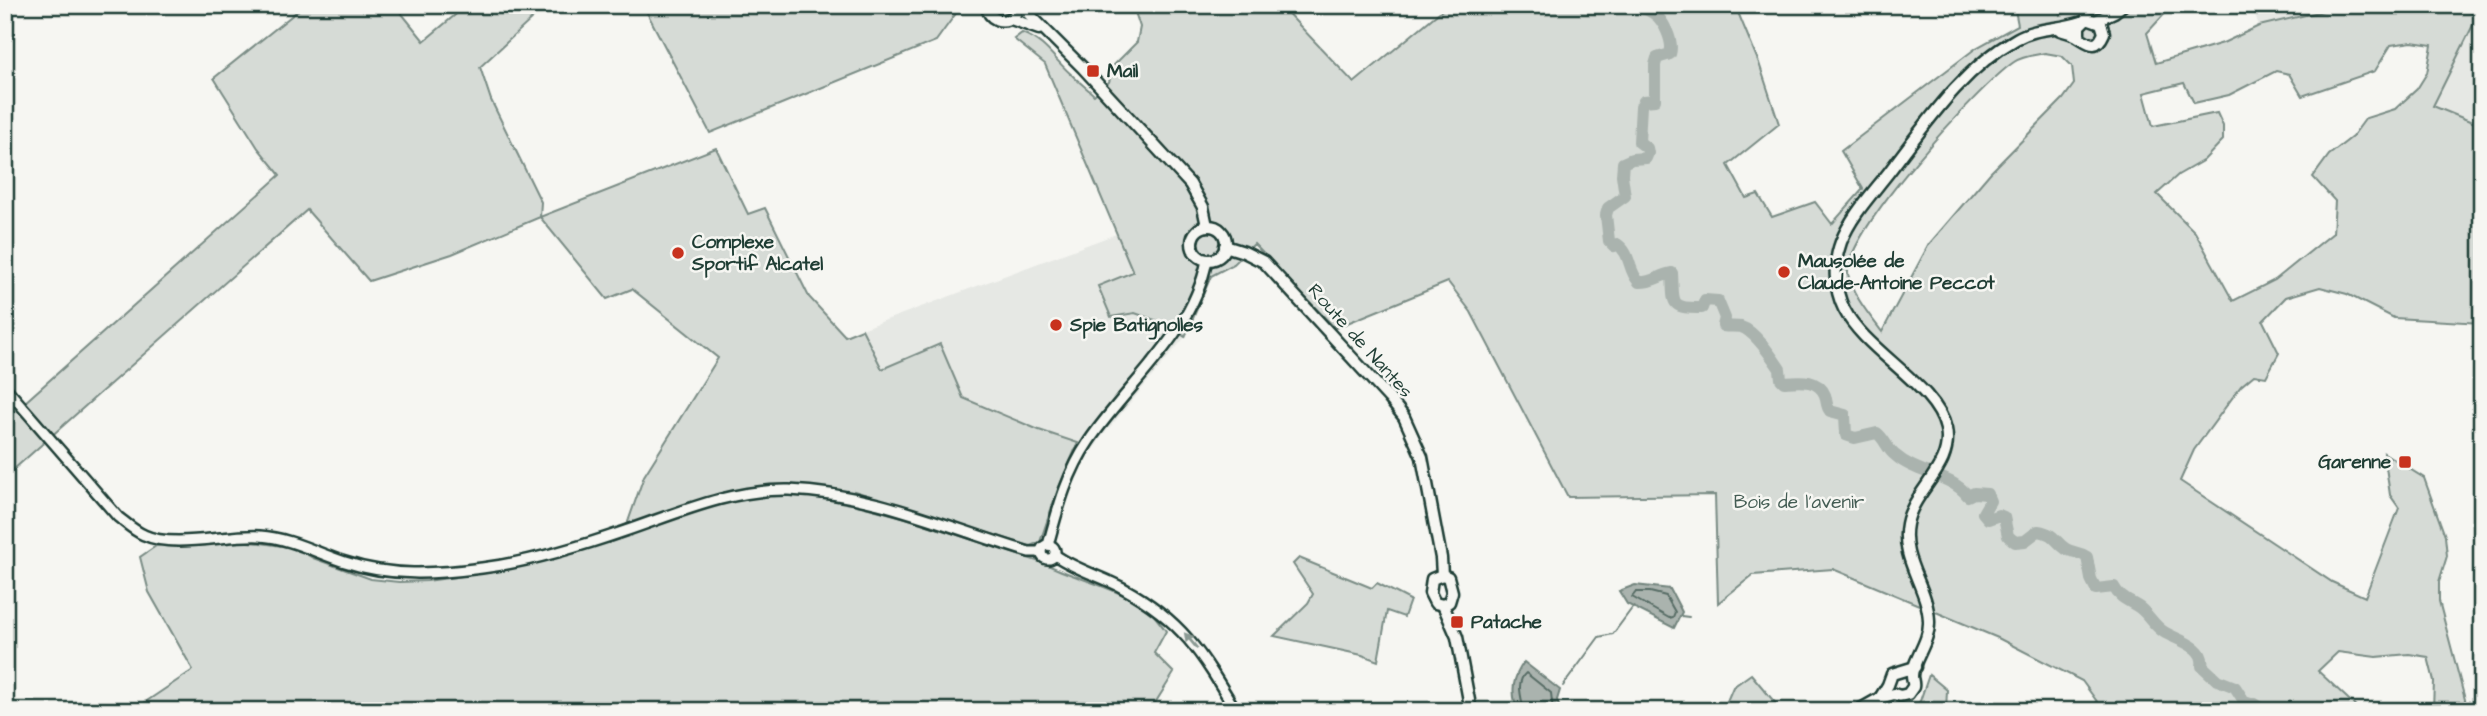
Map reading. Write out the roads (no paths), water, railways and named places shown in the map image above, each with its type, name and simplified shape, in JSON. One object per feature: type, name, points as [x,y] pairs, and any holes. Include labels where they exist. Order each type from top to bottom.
[{"type":"main road","points":[[986,5],[994,19],[1011,19],[1052,36]]},
{"type":"main road","points":[[1011,19],[1019,5],[1052,36],[1190,184],[1203,207],[1207,226]]},
{"type":"main road","points":[[2097,20],[2118,9]]},
{"type":"main road","points":[[2082,22],[2078,31],[2080,36],[2086,43],[2094,44],[2102,38],[2104,30],[2118,9]]},
{"type":"main road","points":[[1891,689],[1904,695],[1911,691],[1911,672],[1923,649],[1929,621],[1907,551],[1907,523],[1913,507],[1938,469],[1947,443],[1946,429],[1941,415],[1931,401],[1865,337],[1845,311],[1837,286],[1838,253],[1858,212],[1955,88],[1987,58],[2032,31],[2056,29],[2087,18],[2097,20],[2104,30]]},
{"type":"main road","points":[[2056,29],[2080,36]]},
{"type":"main road","points":[[1207,226],[1221,232],[1226,246],[1221,255],[1207,260],[1195,253],[1192,244],[1198,230],[1207,226]]},
{"type":"main road","name":"Route de Nantes","points":[[1226,246],[1264,262],[1401,411],[1422,457],[1442,575]]},
{"type":"main road","points":[[1442,575],[1448,577],[1452,592],[1449,602],[1444,605],[1435,603],[1430,593],[1433,579],[1442,575]]},
{"type":"main road","points":[[1444,605],[1457,637],[1471,711]]},
{"type":"main road","points":[[1891,689],[1890,677],[1894,672],[1911,672]]},
{"type":"main road","points":[[1857,711],[1891,689]]},
{"type":"street","points":[[1207,260],[1192,304],[1180,325],[1160,354],[1103,422],[1074,466],[1044,548],[1043,558],[1047,560],[1055,555],[1124,588],[1178,626],[1198,649],[1236,711]]},
{"type":"street","points":[[5,387],[101,498],[134,529],[158,540],[263,536],[304,546],[380,572],[440,573],[484,568],[569,549],[721,499],[752,492],[789,490],[866,499],[1029,552],[1044,548]]},
{"type":"water","points":[[1635,585],[1670,589],[1682,612],[1674,628],[1627,604],[1619,591]]},
{"type":"water","points":[[1524,662],[1560,690],[1557,700],[1561,711],[1518,711],[1514,685]]},
{"type":"waterway","points":[[1638,5],[1661,21],[1671,49],[1670,54],[1657,58],[1655,100],[1644,101],[1641,106],[1639,142],[1647,148],[1648,153],[1646,158],[1623,163],[1625,196],[1608,208],[1606,215],[1609,241],[1625,252],[1639,282],[1672,273],[1673,297],[1678,305],[1702,308],[1705,300],[1718,301],[1725,318],[1723,326],[1741,327],[1752,334],[1780,369],[1784,382],[1813,383],[1822,390],[1830,411],[1845,415],[1846,435],[1855,438],[1877,433],[1892,453],[1903,461],[1943,478],[1968,496],[1974,493],[1987,494],[1990,501],[1983,513],[1988,519],[1999,515],[2004,517],[2008,536],[2015,542],[2025,541],[2038,531],[2044,532],[2066,549],[2087,557],[2091,579],[2096,589],[2114,587],[2122,597],[2140,608],[2160,630],[2189,644],[2200,653],[2202,666],[2217,680],[2235,687],[2244,701],[2265,711]]},
{"type":"waterway","points":[[1563,686],[1599,637],[1613,634],[1633,607]]},
{"type":"waterway","points":[[1681,616],[1689,617]]},
{"type":"place","name":"Mail","points":[[1093,71]]},
{"type":"place","name":"Complexe Sportif Alcatel","points":[[678,253]]},
{"type":"place","name":"Mausolée de Claude-Antoine Peccot","points":[[1784,272]]},
{"type":"place","name":"Spie Batignolles","points":[[1056,325]]},
{"type":"place","name":"Garenne","points":[[2405,462]]},
{"type":"place","name":"Patache","points":[[1457,622]]},
{"type":"park label","name":"Bois de l'avenir","points":[[1799,502]]}]
